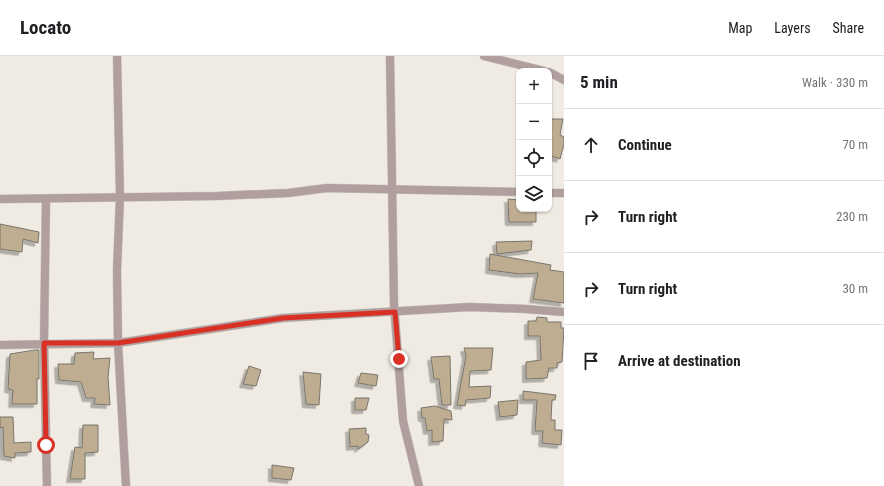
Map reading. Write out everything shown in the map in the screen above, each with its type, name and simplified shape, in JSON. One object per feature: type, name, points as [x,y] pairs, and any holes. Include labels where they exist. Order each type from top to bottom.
[{"type":"street","points":[[117,56],[120,197],[118,343],[126,486]]},
{"type":"street","points":[[390,56],[395,312],[403,421],[419,486]]},
{"type":"street","points":[[484,56],[532,68]]},
{"type":"street","points":[[552,74],[564,80]]},
{"type":"street","points":[[0,199],[225,196],[288,193],[327,188],[516,192]]},
{"type":"street","points":[[552,193],[564,193]]},
{"type":"street","points":[[46,199],[44,343],[47,486]]},
{"type":"street","points":[[0,344],[118,343],[283,318],[469,307],[526,308],[564,312]]},
{"type":"building","points":[[552,119],[563,119],[560,135],[564,137],[564,144],[560,159],[552,156]]},
{"type":"building","points":[[508,199],[516,200],[516,212],[536,212],[536,222],[509,222]]},
{"type":"building","points":[[0,224],[39,232],[38,243],[23,239],[22,252],[0,249]]},
{"type":"building","points":[[532,241],[531,250],[497,254],[496,242]]},
{"type":"building","points":[[490,254],[551,265],[550,270],[564,272],[564,303],[533,299],[538,273],[520,274],[489,270]]},
{"type":"building","points":[[537,317],[547,318],[547,322],[561,322],[561,328],[564,328],[562,362],[557,363],[557,368],[549,368],[547,378],[526,379],[526,362],[541,360],[540,336],[528,336],[528,321],[536,321]]},
{"type":"building","points":[[464,348],[493,348],[491,370],[470,371],[469,387],[491,386],[490,398],[466,400],[465,406],[457,405],[466,356]]},
{"type":"building","points":[[39,350],[37,404],[12,404],[13,390],[8,389],[10,354]]},
{"type":"building","points":[[94,352],[93,359],[110,358],[108,377],[110,405],[94,404],[95,398],[86,398],[81,382],[59,380],[58,364],[74,364],[75,353]]},
{"type":"building","points":[[450,356],[451,405],[442,405],[439,379],[434,379],[431,357]]},
{"type":"building","points":[[249,366],[261,370],[256,386],[243,384]]},
{"type":"building","points":[[303,372],[321,374],[319,405],[306,404]]},
{"type":"building","points":[[361,373],[378,375],[376,386],[358,383]]},
{"type":"building","points":[[523,391],[556,395],[555,400],[552,400],[551,420],[555,420],[555,430],[562,430],[561,445],[542,443],[543,431],[535,431],[537,400],[523,400]]},
{"type":"building","points":[[355,398],[369,398],[366,410],[355,410]]},
{"type":"building","points":[[518,400],[517,415],[500,417],[498,402]]},
{"type":"building","points":[[435,406],[451,411],[452,420],[444,419],[443,441],[432,442],[432,430],[427,431],[425,418],[422,418],[421,408]]},
{"type":"building","points":[[0,417],[13,417],[14,443],[31,442],[31,452],[15,453],[15,458],[4,456],[3,427],[0,428]]},
{"type":"building","points":[[83,425],[98,425],[98,452],[85,453],[85,479],[70,479],[75,447],[82,448]]},
{"type":"building","points":[[366,428],[366,434],[369,435],[368,442],[358,449],[358,446],[350,447],[349,429]]},
{"type":"building","points":[[272,465],[294,468],[291,480],[272,478]]},
{"type":"route","points":[[46,445],[44,343],[118,343],[283,318],[395,312],[399,359]]}]
